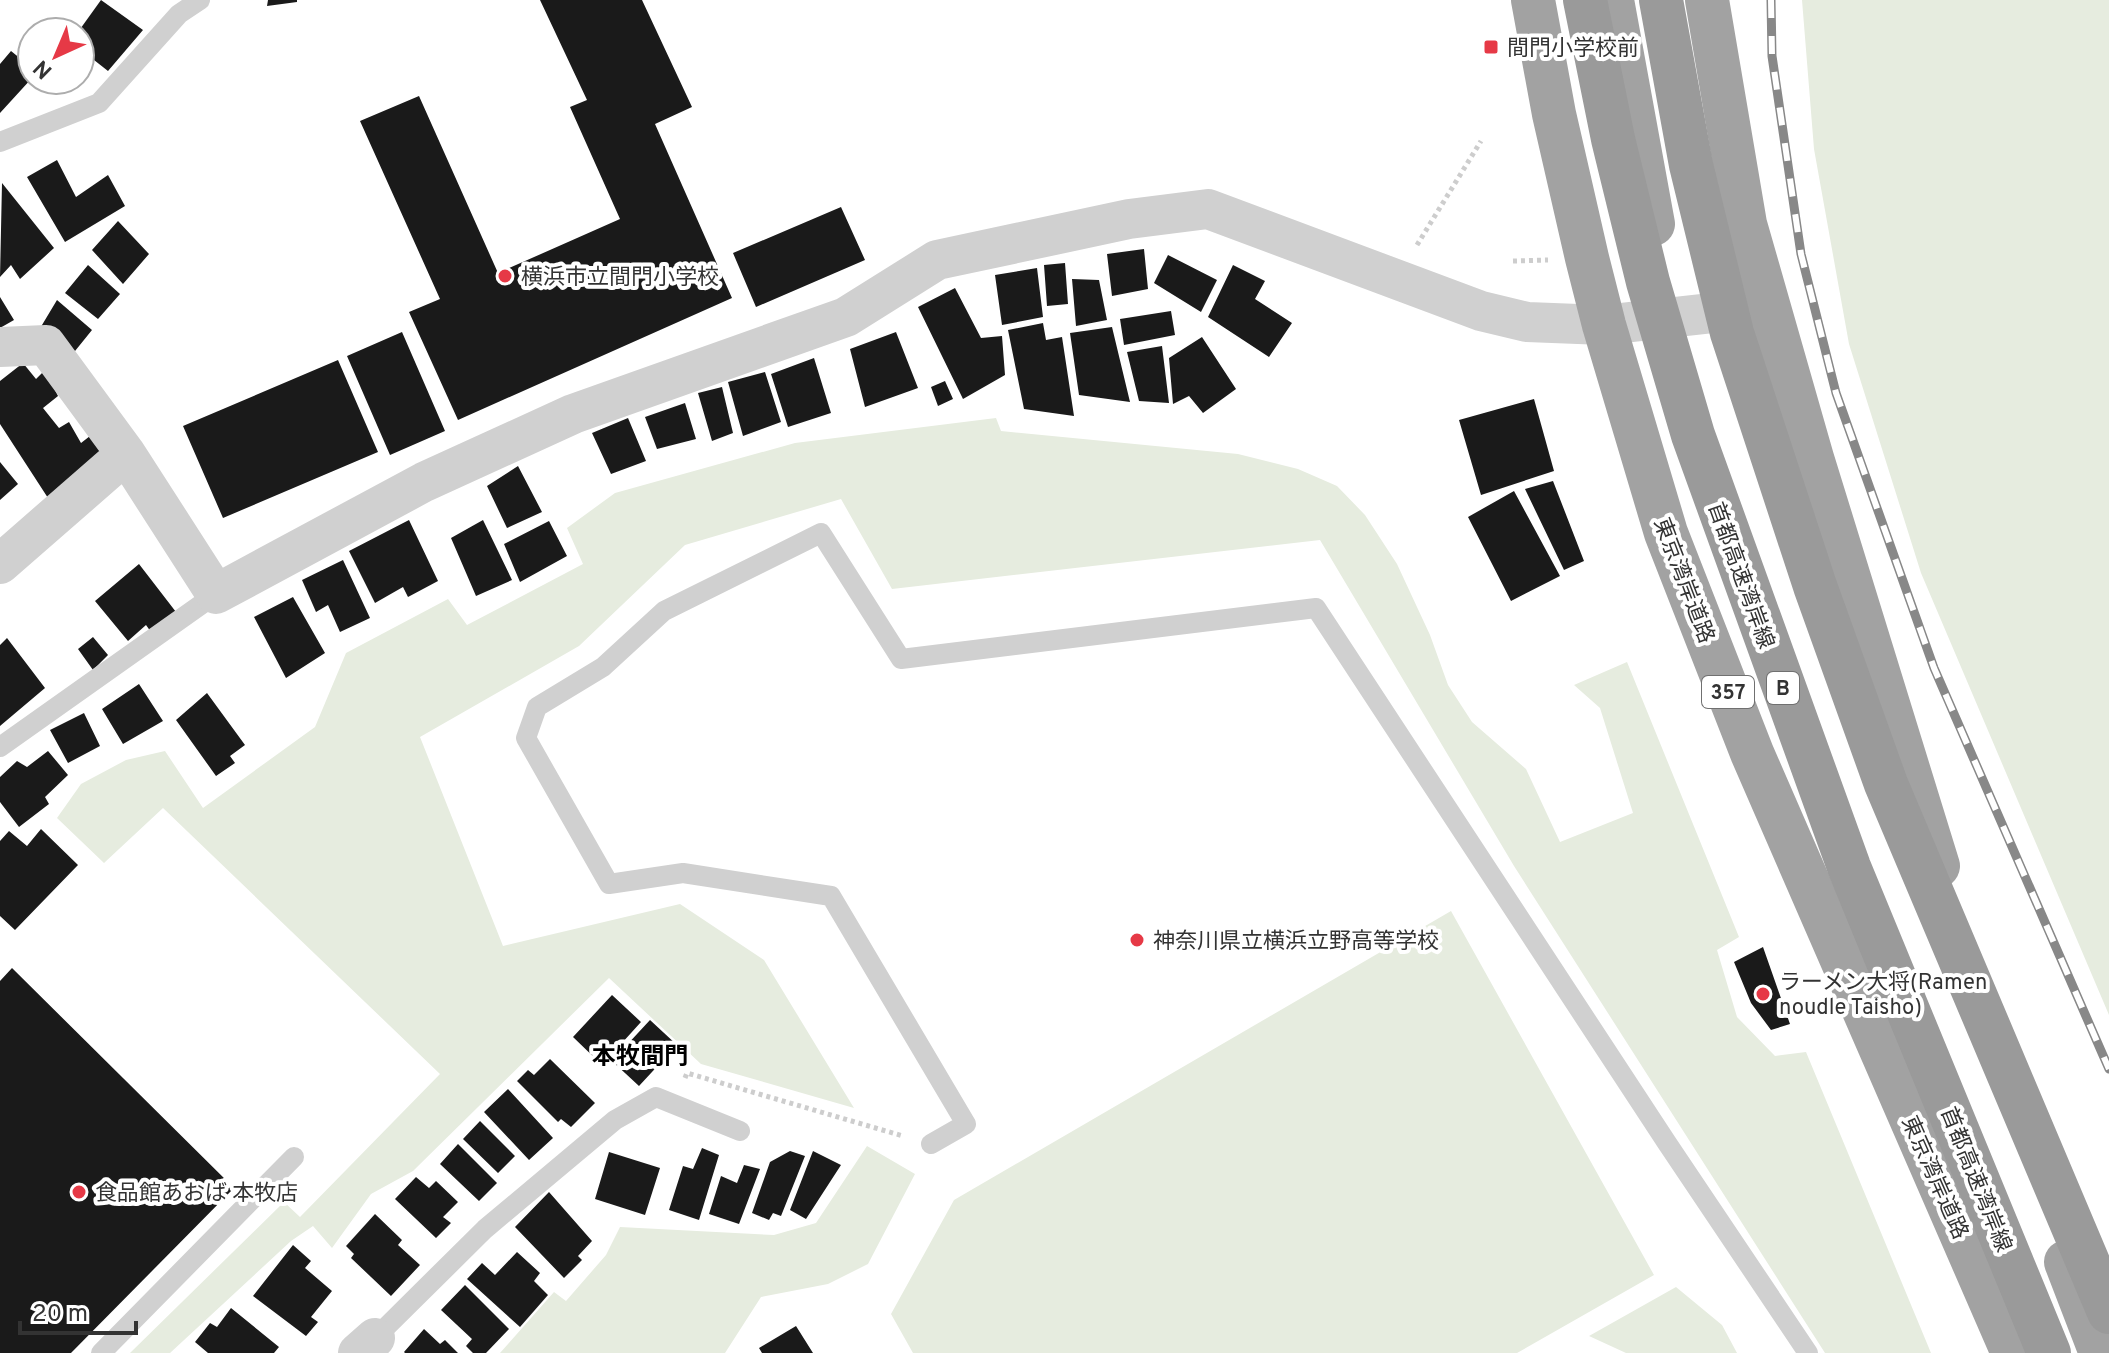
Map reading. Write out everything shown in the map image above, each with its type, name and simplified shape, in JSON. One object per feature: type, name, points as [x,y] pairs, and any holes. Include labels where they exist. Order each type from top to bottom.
[{"type":"highway","name":"東京湾岸道路","points":[[1533,0],[1554,114],[1604,325],[1666,533],[1752,753],[2013,1353]]},
{"type":"highway","name":"首都高速湾岸線","points":[[1585,0],[1613,139],[1648,282],[1693,435],[1849,867],[2049,1353]]},
{"type":"highway","points":[[1612,0],[1675,343],[1719,479],[1847,830],[2060,1353]]},
{"type":"highway","points":[[1650,0],[1655,40],[1712,292],[1745,405],[1846,701],[1949,958],[2109,1337]]},
{"type":"highway","points":[[1661,0],[1691,165],[1732,333],[1815,586],[1886,784],[2109,1312]]},
{"type":"highway","points":[[1707,0],[1745,224],[1768,306],[1894,724],[2050,1221],[2101,1353]]},
{"type":"street","points":[[0,347],[46,345],[126,454],[216,594],[438,476],[573,414],[846,317],[937,260],[1129,219],[1208,209],[1481,311],[1527,322],[1604,325],[1768,306]]},
{"type":"street","points":[[0,564],[126,454]]},
{"type":"lane","points":[[0,142],[99,103],[179,14],[200,0]]},
{"type":"lane","points":[[931,1144],[966,1124],[831,896],[683,873],[609,884],[526,738],[537,707],[603,667],[664,611],[821,533],[901,659],[1316,608],[1808,1353]]},
{"type":"lane","points":[[0,747],[216,594]]},
{"type":"lane","points":[[366,1345],[485,1229],[615,1120],[642,1104],[656,1097],[740,1131]]},
{"type":"lane","points":[[101,1353],[294,1157]]},
{"type":"path","points":[[1396,279],[1481,141]]},
{"type":"path","points":[[714,1081],[931,1144]]},
{"type":"shaded area","points":[[1802,0],[2109,0],[2109,1015],[1921,573],[1849,344],[1814,149]]},
{"type":"shaded area","points":[[996,418],[1001,431],[1238,454],[1298,469],[1337,486],[1365,515],[1397,564],[1430,635],[1448,685],[1472,722],[1526,769],[1560,842],[1633,813],[1600,708],[1574,685],[1627,662],[1739,937],[1717,950],[1737,1017],[1775,1056],[1806,1052],[1931,1353],[1825,1353],[1514,866],[1320,540],[892,589],[841,499],[685,545],[579,646],[420,737],[503,946],[680,904],[764,960],[854,1108],[701,1064],[609,978],[413,1171],[371,1194],[332,1248],[313,1226],[291,1241],[170,1353],[130,1353],[284,1202],[300,1217],[440,1074],[163,808],[104,863],[57,818],[81,784],[126,760],[165,751],[203,808],[315,727],[346,653],[448,599],[467,625],[583,564],[567,528],[615,493],[795,443]]},
{"type":"shaded area","points":[[1451,911],[1654,1275],[1517,1353],[913,1353],[891,1314],[954,1200]]},
{"type":"shaded area","points":[[867,1146],[915,1174],[868,1264],[828,1284],[761,1297],[725,1353],[500,1353],[554,1292],[566,1301],[606,1255],[620,1227],[774,1235],[816,1223]]},
{"type":"shaded area","points":[[1676,1287],[1722,1325],[1737,1353],[1626,1353],[1589,1336]]},
{"type":"building","points":[[101,0],[143,30],[108,71],[96,62],[96,16],[90,16]]},
{"type":"building","points":[[268,0],[297,0],[297,2],[267,6]]},
{"type":"building","points":[[540,0],[642,0],[692,107],[655,124],[732,298],[458,420],[409,312],[440,299],[360,121],[419,96],[498,273],[620,219],[570,107],[587,100]]},
{"type":"building","points":[[11,51],[16,55],[16,96],[0,113],[0,64]]},
{"type":"building","points":[[57,160],[76,197],[108,175],[125,206],[65,242],[27,177]]},
{"type":"building","points":[[2,183],[54,248],[20,279],[11,265],[0,277]]},
{"type":"building","points":[[841,207],[865,260],[756,307],[733,253]]},
{"type":"building","points":[[118,221],[149,254],[123,284],[92,250]]},
{"type":"building","points":[[1144,249],[1148,289],[1112,296],[1107,254]]},
{"type":"building","points":[[1168,255],[1217,280],[1201,312],[1154,283]]},
{"type":"building","points":[[1065,263],[1068,304],[1047,306],[1044,265]]},
{"type":"building","points":[[88,265],[120,294],[98,319],[65,293]]},
{"type":"building","points":[[1233,265],[1265,281],[1255,299],[1292,323],[1269,357],[1208,317]]},
{"type":"building","points":[[1037,268],[1043,317],[1002,325],[995,275]]},
{"type":"building","points":[[1072,279],[1099,280],[1107,320],[1076,326]]},
{"type":"building","points":[[955,288],[981,338],[1002,336],[1005,375],[963,399],[918,307]]},
{"type":"building","points":[[0,297],[14,320],[0,328]]},
{"type":"building","points":[[57,300],[92,330],[71,356],[39,330]]},
{"type":"building","points":[[1171,311],[1175,335],[1124,345],[1120,319]]},
{"type":"building","points":[[1043,323],[1046,340],[1062,337],[1074,416],[1024,409],[1008,330]]},
{"type":"building","points":[[1112,327],[1130,402],[1079,395],[1070,333]]},
{"type":"building","points":[[402,332],[445,431],[390,455],[347,356]]},
{"type":"building","points":[[896,332],[918,388],[865,407],[850,349]]},
{"type":"building","points":[[1202,337],[1236,389],[1203,413],[1189,396],[1173,404],[1169,358]]},
{"type":"building","points":[[1162,346],[1169,403],[1139,401],[1127,352]]},
{"type":"building","points":[[814,358],[831,413],[788,427],[771,374]]},
{"type":"building","points":[[338,360],[378,452],[223,518],[183,426]]},
{"type":"building","points":[[23,363],[36,379],[45,370],[58,396],[43,408],[59,428],[69,422],[81,443],[90,436],[102,454],[48,498],[0,424],[0,381]]},
{"type":"building","points":[[765,372],[781,422],[743,436],[728,382]]},
{"type":"building","points":[[945,381],[953,399],[938,406],[931,387]]},
{"type":"building","points":[[722,387],[733,433],[712,441],[698,393]]},
{"type":"building","points":[[1534,399],[1554,471],[1481,495],[1459,420]]},
{"type":"building","points":[[685,403],[696,439],[657,449],[645,417]]},
{"type":"building","points":[[628,418],[646,461],[611,474],[592,433]]},
{"type":"building","points":[[0,462],[18,484],[0,500]]},
{"type":"building","points":[[518,466],[542,512],[507,528],[487,486]]},
{"type":"building","points":[[1553,481],[1584,561],[1564,570],[1525,489]]},
{"type":"building","points":[[1514,491],[1560,576],[1511,601],[1468,517]]},
{"type":"building","points":[[409,520],[438,581],[408,597],[403,587],[375,603],[349,551]]},
{"type":"building","points":[[483,520],[512,580],[476,596],[451,538]]},
{"type":"building","points":[[549,521],[567,556],[520,582],[504,544]]},
{"type":"building","points":[[343,560],[370,618],[340,632],[328,605],[316,612],[302,580]]},
{"type":"building","points":[[139,564],[176,612],[151,632],[146,625],[128,641],[95,601]]},
{"type":"building","points":[[293,597],[325,653],[286,678],[254,617]]},
{"type":"building","points":[[93,637],[108,655],[93,670],[78,649]]},
{"type":"building","points":[[7,638],[45,688],[0,726],[0,645]]},
{"type":"building","points":[[139,684],[163,721],[123,744],[102,709]]},
{"type":"building","points":[[207,693],[245,745],[230,756],[235,763],[216,776],[176,720]]},
{"type":"building","points":[[84,713],[100,746],[68,763],[50,730]]},
{"type":"building","points":[[48,751],[68,775],[45,797],[49,804],[19,827],[0,802],[0,777],[17,761],[27,767]]},
{"type":"building","points":[[41,829],[78,865],[15,930],[0,916],[0,841],[9,831],[27,846]]},
{"type":"building","points":[[1763,947],[1790,1024],[1771,1030],[1751,1003],[1734,962]]},
{"type":"building","points":[[12,968],[234,1188],[71,1353],[0,1353],[0,981]]},
{"type":"building","points":[[612,995],[641,1022],[602,1065],[573,1037]]},
{"type":"building","points":[[650,1020],[677,1045],[639,1086],[612,1061]]},
{"type":"building","points":[[550,1059],[595,1103],[571,1127],[561,1119],[558,1122],[517,1081],[528,1070],[534,1075]]},
{"type":"building","points":[[508,1089],[553,1138],[529,1160],[484,1112]]},
{"type":"building","points":[[480,1121],[515,1156],[498,1173],[463,1139]]},
{"type":"building","points":[[458,1144],[497,1183],[479,1201],[440,1164]]},
{"type":"building","points":[[702,1148],[719,1155],[699,1220],[669,1210],[683,1166],[693,1169]]},
{"type":"building","points":[[790,1151],[805,1156],[781,1216],[773,1213],[769,1220],[752,1213],[770,1162]]},
{"type":"building","points":[[813,1151],[841,1165],[806,1219],[790,1210]]},
{"type":"building","points":[[609,1152],[660,1168],[645,1215],[595,1199]]},
{"type":"building","points":[[744,1165],[760,1169],[739,1224],[709,1214],[721,1176],[737,1183]]},
{"type":"building","points":[[416,1177],[429,1188],[436,1181],[458,1202],[443,1217],[451,1223],[436,1238],[395,1199]]},
{"type":"building","points":[[549,1192],[592,1241],[578,1256],[582,1260],[564,1278],[515,1227]]},
{"type":"building","points":[[375,1214],[402,1240],[398,1245],[420,1265],[391,1296],[351,1258],[354,1254],[346,1246]]},
{"type":"building","points":[[293,1245],[311,1261],[305,1268],[332,1291],[311,1317],[318,1322],[306,1336],[253,1296]]},
{"type":"building","points":[[517,1252],[540,1273],[534,1281],[548,1295],[520,1327],[467,1279],[482,1263],[495,1275]]},
{"type":"building","points":[[465,1285],[509,1329],[486,1353],[473,1353],[466,1346],[472,1339],[441,1310]]},
{"type":"building","points":[[231,1308],[279,1347],[274,1353],[208,1353],[195,1342],[210,1323],[217,1327]]},
{"type":"building","points":[[796,1326],[813,1353],[762,1353],[759,1348]]},
{"type":"building","points":[[424,1329],[440,1344],[445,1340],[458,1353],[405,1353]]},
{"type":"railway","points":[[1771,0],[1772,56],[1801,254],[1836,393],[1934,668],[2109,1069]]},
{"type":"place","name":"間門小学校前","points":[[1491,47]]},
{"type":"place","name":"横浜市立間門小学校","points":[[505,276]]},
{"type":"place","name":"神奈川県立横浜立野高等学校","points":[[1137,940]]},
{"type":"place","name":"ラーメン大将(Ramen noudle Taisho)","points":[[1763,994]]},
{"type":"place","name":"食品館あおば 本牧店","points":[[79,1192]]},
{"type":"district","name":"本牧間門","points":[[640,1056]]}]
